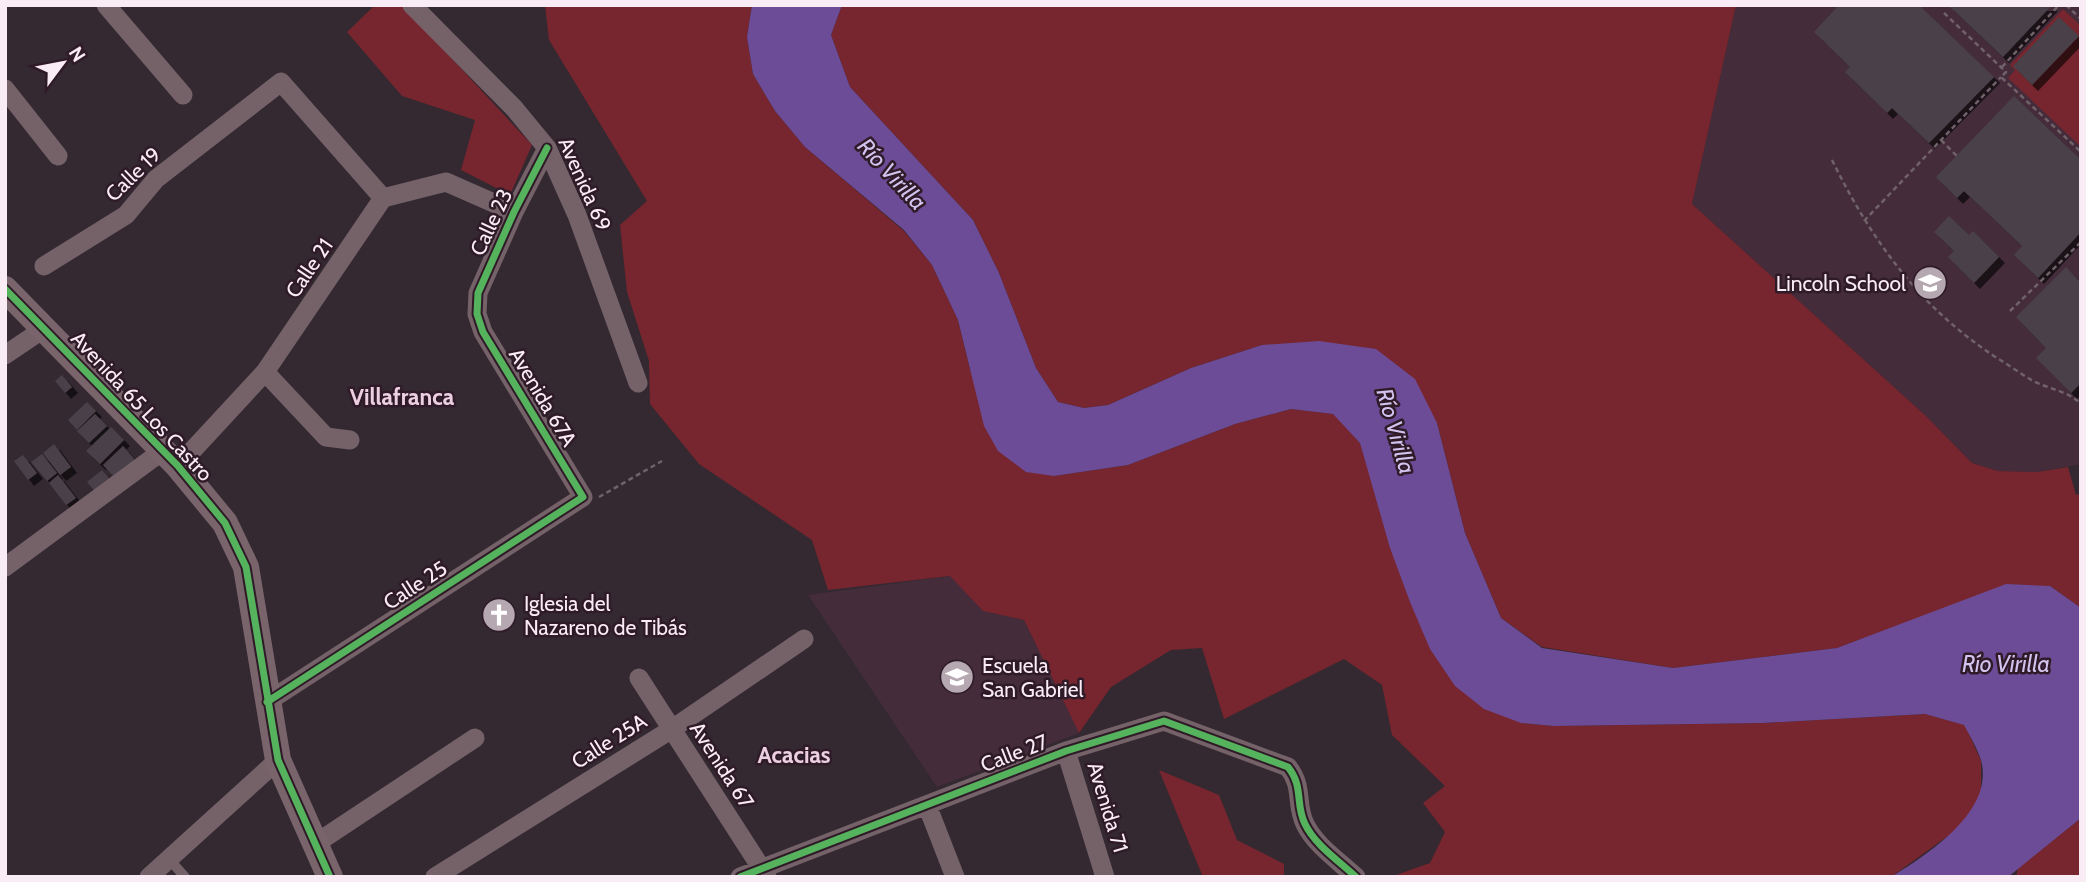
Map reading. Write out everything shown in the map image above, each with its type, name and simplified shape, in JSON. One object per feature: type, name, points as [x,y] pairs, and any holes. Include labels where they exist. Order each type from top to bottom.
[{"type":"street","points":[[106,5],[183,95]]},
{"type":"street","name":"Avenida 69","points":[[412,5],[514,108],[547,148],[577,215],[638,383]]},
{"type":"street","name":"Calle 19","points":[[44,266],[126,215],[156,179],[281,82],[383,198]]},
{"type":"street","points":[[5,89],[58,156]]},
{"type":"street","name":"Calle 23","points":[[477,314],[478,293],[514,212],[547,148]]},
{"type":"street","points":[[383,198],[446,182],[514,212]]},
{"type":"street","name":"Calle 21","points":[[5,567],[170,459],[265,372],[383,198]]},
{"type":"street","name":"Avenida 65 Los Castro","points":[[5,289],[170,459],[225,523],[246,567],[278,760],[331,877]]},
{"type":"street","name":"Avenida 67A","points":[[477,314],[482,332],[583,497]]},
{"type":"street","points":[[5,355],[45,328]]},
{"type":"street","points":[[265,372],[326,437],[350,440]]},
{"type":"street","name":"Calle 25","points":[[267,702],[583,497]]},
{"type":"street","name":"Calle 25A","points":[[435,877],[672,729],[804,639]]},
{"type":"street","name":"Avenida 67","points":[[639,678],[764,872]]},
{"type":"street","name":"Calle 27","points":[[740,877],[764,872],[1066,751],[1164,721],[1288,767],[1298,780],[1304,822],[1313,836],[1356,877]]},
{"type":"street","points":[[315,844],[475,738]]},
{"type":"street","name":"Avenida 71","points":[[1066,751],[1105,877]]},
{"type":"street","points":[[149,877],[278,760]]},
{"type":"street","points":[[927,805],[955,877]]},
{"type":"lane","points":[[169,859],[185,877]]},
{"type":"path","points":[[2002,68],[2059,5]]},
{"type":"path","points":[[2066,5],[2081,19]]},
{"type":"path","points":[[1864,221],[2006,72],[1944,13]]},
{"type":"path","points":[[2001,77],[2081,152]]},
{"type":"path","points":[[1941,140],[1957,156]]},
{"type":"path","points":[[1832,160],[1864,221],[1908,282],[1956,329],[2034,381],[2075,398],[2081,404]]},
{"type":"path","points":[[2010,311],[2081,242]]},
{"type":"path","points":[[583,497],[595,499],[662,461]]},
{"type":"shaded area","points":[[375,5],[402,5],[532,145],[510,195],[461,170],[475,120],[402,96],[347,32]]},
{"type":"shaded area","points":[[545,5],[752,5],[747,37],[753,74],[775,111],[805,147],[904,231],[932,265],[958,320],[970,369],[1054,476],[1128,465],[1235,424],[1291,409],[1334,414],[1360,443],[1374,487],[1521,723],[1554,726],[1763,723],[1925,714],[1965,725],[1981,761],[1981,795],[1959,828],[1891,877],[1398,877],[1396,875],[1430,863],[1445,832],[1423,803],[1445,786],[1392,735],[1382,685],[1344,659],[1224,719],[1202,648],[1171,650],[1111,687],[1079,733],[1024,620],[983,611],[950,576],[828,590],[812,540],[699,464],[650,404],[649,361],[627,292],[620,225],[647,201],[549,40]]},
{"type":"shaded area","points":[[842,5],[1736,5],[1692,204],[1926,416],[1972,463],[1998,471],[2037,472],[2068,467],[2076,495],[2081,494],[2081,608],[2050,586],[1910,621],[1837,648],[1673,668],[1542,647],[1501,618],[1465,533],[1437,423],[1262,345],[1191,368],[1108,405],[1084,408],[1058,402],[1036,368],[999,273],[973,220],[850,87],[831,35]]},
{"type":"shaded area","name":"Lincoln School","points":[[1736,5],[2081,5],[2081,464],[2037,472],[1998,471],[1972,463],[1926,416],[1692,204]]},
{"type":"shaded area","points":[[2063,9],[2081,26],[2081,147],[2008,78],[2015,70],[2010,65]]},
{"type":"shaded area","name":"Escuela San Gabriel","points":[[951,576],[983,611],[1024,620],[1079,733],[937,787],[808,595]]},
{"type":"shaded area","points":[[1159,770],[1219,795],[1237,840],[1284,864],[1284,877],[1203,877]]},
{"type":"shaded area","points":[[2081,818],[2081,877],[2016,877],[2018,868]]},
{"type":"water","name":"Río Virilla","points":[[752,5],[842,5],[831,35],[850,87],[973,220],[999,273],[1036,368],[1058,402],[1084,408],[1108,405],[1191,368],[1262,345],[1319,341],[1376,349],[1415,379],[1437,423],[1465,533],[1501,618],[1542,648],[1673,668],[1837,648],[2006,584],[2050,586],[2081,608],[2081,818],[2008,877],[1891,877],[1923,856],[1955,829],[1978,797],[1983,779],[1981,760],[1964,725],[1925,714],[1763,723],[1554,726],[1521,723],[1484,709],[1455,686],[1430,649],[1390,548],[1360,443],[1333,414],[1291,409],[1235,424],[1128,465],[1054,476],[1026,472],[998,451],[984,426],[958,320],[932,265],[904,230],[805,147],[775,111],[753,74],[747,37]]},
{"type":"building","points":[[1839,5],[1919,5],[1994,77],[1929,143],[1892,108],[1887,113],[1845,72],[1850,67],[1814,32]]},
{"type":"building","points":[[1948,5],[2052,5],[2003,57]]},
{"type":"building","points":[[2059,17],[2079,36],[2032,85],[2013,66]]},
{"type":"building","points":[[2014,96],[2081,160],[2081,232],[2038,278],[2014,255],[2022,246],[1964,191],[1957,198],[1936,177]]},
{"type":"building","points":[[1949,216],[1969,235],[1973,231],[1999,257],[1974,283],[1948,257],[1954,251],[1934,232]]},
{"type":"building","points":[[2066,267],[2081,283],[2081,383],[2071,393],[2036,358],[2046,348],[2016,317]]},
{"type":"building","points":[[62,375],[72,387],[65,393],[55,381]]},
{"type":"building","points":[[87,402],[96,411],[77,430],[68,420]]},
{"type":"building","points":[[95,414],[107,426],[89,443],[77,431]]},
{"type":"building","points":[[111,427],[124,440],[100,464],[86,451]]},
{"type":"building","points":[[54,444],[71,467],[60,475],[43,453]]},
{"type":"building","points":[[123,446],[136,461],[117,480],[103,465]]},
{"type":"building","points":[[42,454],[57,473],[47,481],[31,462]]},
{"type":"building","points":[[23,455],[37,473],[28,480],[14,461]]},
{"type":"building","points":[[102,470],[114,484],[99,496],[87,482]]},
{"type":"building","points":[[58,475],[76,498],[66,505],[49,483]]},
{"type":"cycle path","points":[[267,702],[583,497],[483,332],[477,314],[478,293],[514,212],[547,148]]},
{"type":"cycle path","points":[[5,289],[178,466],[225,523],[246,567],[278,760],[330,877]]},
{"type":"cycle path","points":[[740,877],[1066,751],[1164,721],[1288,767],[1296,782],[1302,817],[1309,832],[1356,877]]},
{"type":"place","name":"Lincoln School","points":[[1930,283]]},
{"type":"place","name":"Iglesia del Nazareno de Tibás","points":[[499,615]]},
{"type":"place","name":"Escuela San Gabriel","points":[[957,677]]},
{"type":"district","name":"Villafranca","points":[[402,397]]},
{"type":"district","name":"Acacias","points":[[794,755]]}]
